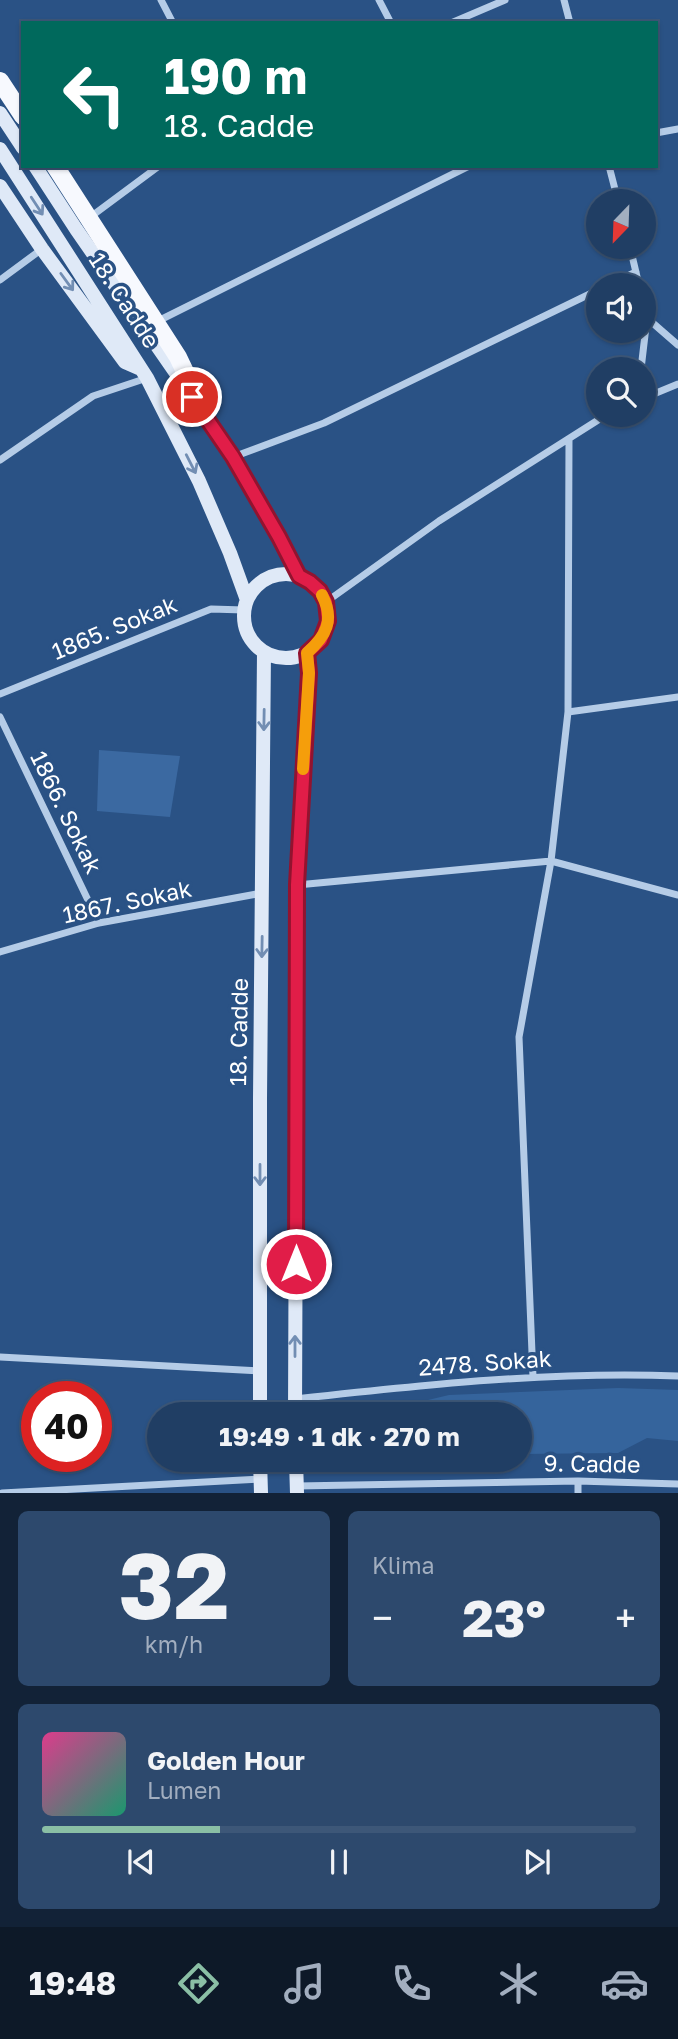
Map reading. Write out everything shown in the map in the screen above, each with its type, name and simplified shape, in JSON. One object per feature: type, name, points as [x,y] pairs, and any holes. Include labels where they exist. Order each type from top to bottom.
[{"type":"main road","points":[[0,81],[21,113]]},
{"type":"main road","points":[[56,168],[178,357],[207,418]]},
{"type":"street","points":[[161,0],[172,21]]},
{"type":"street","points":[[379,0],[390,21]]},
{"type":"street","points":[[456,21],[505,0]]},
{"type":"street","points":[[564,0],[569,21]]},
{"type":"street","points":[[0,113],[21,145]]},
{"type":"street","points":[[658,133],[678,129]]},
{"type":"street","name":"18. Cadde","points":[[0,149],[145,374],[199,481],[230,553],[246,605],[245,626],[252,641],[264,652],[260,1098],[261,1402]]},
{"type":"street","name":"18. Cadde","points":[[36,168],[233,457],[299,576],[320,591],[326,602]]},
{"type":"street","points":[[89,219],[156,168]]},
{"type":"street","points":[[155,322],[465,168]]},
{"type":"street","points":[[610,168],[615,189]]},
{"type":"street","points":[[0,186],[42,249],[125,362],[145,374]]},
{"type":"street","points":[[0,280],[42,249]]},
{"type":"street","points":[[632,259],[636,272]]},
{"type":"street","points":[[233,457],[324,423],[586,296]]},
{"type":"street","points":[[656,325],[678,345]]},
{"type":"street","points":[[0,460],[93,396],[145,374]]},
{"type":"street","points":[[656,393],[678,384]]},
{"type":"street","points":[[264,652],[293,658],[307,653],[321,640],[328,621],[326,602],[439,521],[588,427]]},
{"type":"street","points":[[533,1377],[519,1038],[551,861],[568,712],[569,439]]},
{"type":"street","points":[[246,605],[252,591],[262,582],[273,576],[299,576]]},
{"type":"street","name":"1865. Sokak","points":[[0,694],[211,609],[246,605]]},
{"type":"street","points":[[295,1402],[297,885],[309,673],[307,653]]},
{"type":"street","points":[[568,712],[678,697]]},
{"type":"street","name":"1866. Sokak","points":[[0,717],[99,923]]},
{"type":"street","points":[[297,885],[551,861],[678,895]]},
{"type":"street","name":"1867. Sokak","points":[[0,952],[99,923],[263,893]]},
{"type":"street","points":[[0,1357],[261,1371]]},
{"type":"street","name":"2478. Sokak","points":[[320,1402],[433,1384],[533,1377],[622,1374],[678,1377]]},
{"type":"street","points":[[296,1472],[297,1490]]},
{"type":"street","points":[[578,1481],[578,1493]]},
{"type":"street","name":"9. Cadde","points":[[297,1490],[578,1481],[678,1484]]},
{"type":"street","points":[[2,1493],[261,1486]]},
{"type":"shaded area","points":[[618,1388],[678,1390],[678,1441],[647,1438],[618,1453],[532,1454],[532,1402],[420,1402],[449,1395]]},
{"type":"building","points":[[99,750],[180,756],[170,817],[97,811]]},
{"type":"slow traffic","points":[[303,769],[309,673],[307,653],[321,640],[328,621],[326,602],[322,595]]},
{"type":"route","points":[[192,397],[233,457],[299,576],[320,591],[326,602],[328,621],[321,640],[307,653],[309,673],[297,885],[296,1264]]}]
